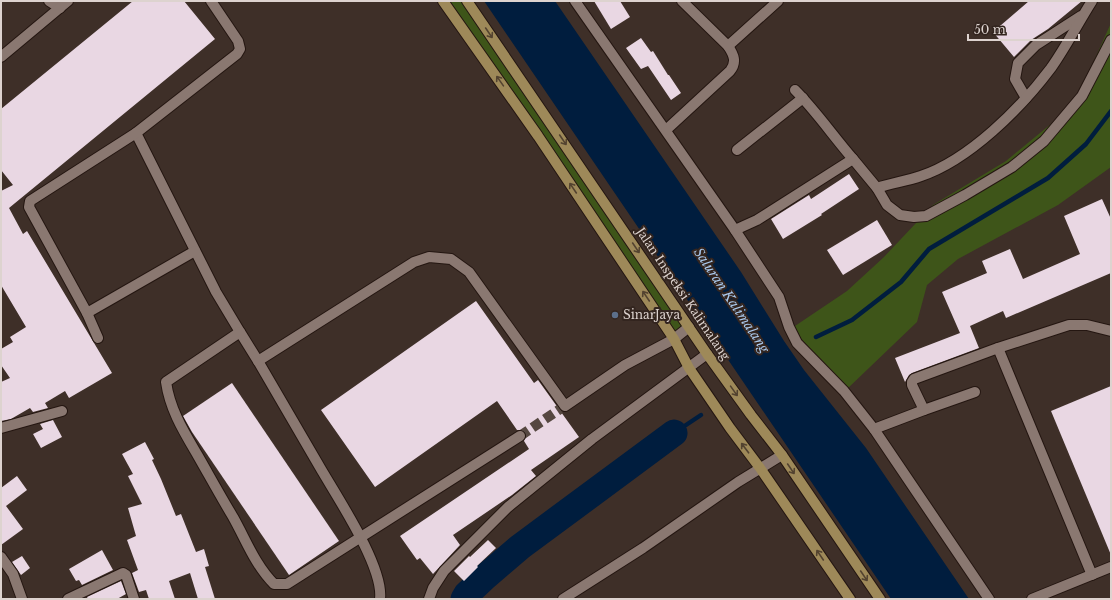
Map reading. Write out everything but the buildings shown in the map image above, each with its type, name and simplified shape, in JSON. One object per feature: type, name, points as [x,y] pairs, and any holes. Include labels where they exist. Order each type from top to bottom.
[{"type":"main road","points":[[443,1],[538,136],[674,338],[689,368],[850,599]]},
{"type":"main road","name":"Jalan Inspeksi Kalimalang","points":[[467,1],[707,354],[782,455],[880,599]]},
{"type":"main road","points":[[538,136],[551,123]]},
{"type":"street","points":[[49,1],[64,4]]},
{"type":"street","points":[[98,338],[87,313],[30,210],[29,204],[32,199],[136,133],[237,54],[240,49],[238,41],[211,1]]},
{"type":"street","points":[[575,1],[735,230],[779,297],[789,327],[797,343],[844,391],[874,429],[989,599]]},
{"type":"street","points":[[666,130],[734,66],[732,53],[728,46],[682,1]]},
{"type":"street","points":[[728,46],[778,1]]},
{"type":"street","points":[[877,188],[922,176],[948,163],[976,145],[1026,98],[1051,68],[1092,1]]},
{"type":"street","points":[[1,57],[64,4]]},
{"type":"street","points":[[1026,98],[1015,79],[1018,63],[1036,45],[1084,14]]},
{"type":"street","points":[[794,90],[803,98],[877,188],[887,205],[900,215],[914,217],[926,216],[1006,171],[1044,141],[1082,96],[1111,40]]},
{"type":"street","points":[[737,150],[803,98]]},
{"type":"street","points":[[136,133],[216,292],[258,361],[360,537],[376,573],[381,592],[380,599]]},
{"type":"street","points":[[735,230],[757,220],[853,159]]},
{"type":"street","points":[[87,313],[195,251]]},
{"type":"street","points":[[258,361],[414,262],[429,257],[450,259],[469,272],[563,407],[625,365],[674,338],[689,327]]},
{"type":"street","points":[[924,410],[912,385],[914,379],[998,348],[1069,325],[1087,325],[1111,331]]},
{"type":"street","points":[[240,332],[166,382],[168,396],[177,420],[235,521],[256,563],[274,584],[287,584],[520,436]]},
{"type":"street","points":[[998,348],[1092,575]]},
{"type":"street","points":[[428,599],[444,571],[508,507],[592,439],[707,354]]},
{"type":"street","points":[[874,429],[975,392]]},
{"type":"street","points":[[1,428],[62,411]]},
{"type":"street","points":[[563,599],[643,548],[760,468],[782,455]]},
{"type":"street","points":[[1,557],[13,574],[22,599]]},
{"type":"street","points":[[1032,599],[1111,567]]},
{"type":"street","points":[[68,599],[123,573],[126,575],[134,599]]},
{"type":"green space","points":[[443,1],[467,1],[689,327],[674,339]]},
{"type":"green space","points":[[1111,23],[1111,167],[1058,205],[958,259],[927,285],[917,322],[846,390],[792,328],[847,291],[884,257],[933,205],[1006,161],[1074,105]]},
{"type":"water","name":"Saluran Kalimalang","points":[[484,1],[555,1],[741,272],[804,370],[866,448],[969,599],[891,599]]},
{"type":"waterway","points":[[816,337],[852,320],[901,282],[929,249],[1048,178],[1086,144],[1111,111]]},
{"type":"waterway","points":[[674,433],[701,415]]},
{"type":"waterway","points":[[464,599],[467,594],[485,577],[520,547],[674,433]]},
{"type":"tunnel","points":[[520,436],[560,409]]},
{"type":"place","name":"SinarJaya","points":[[615,315]]}]
